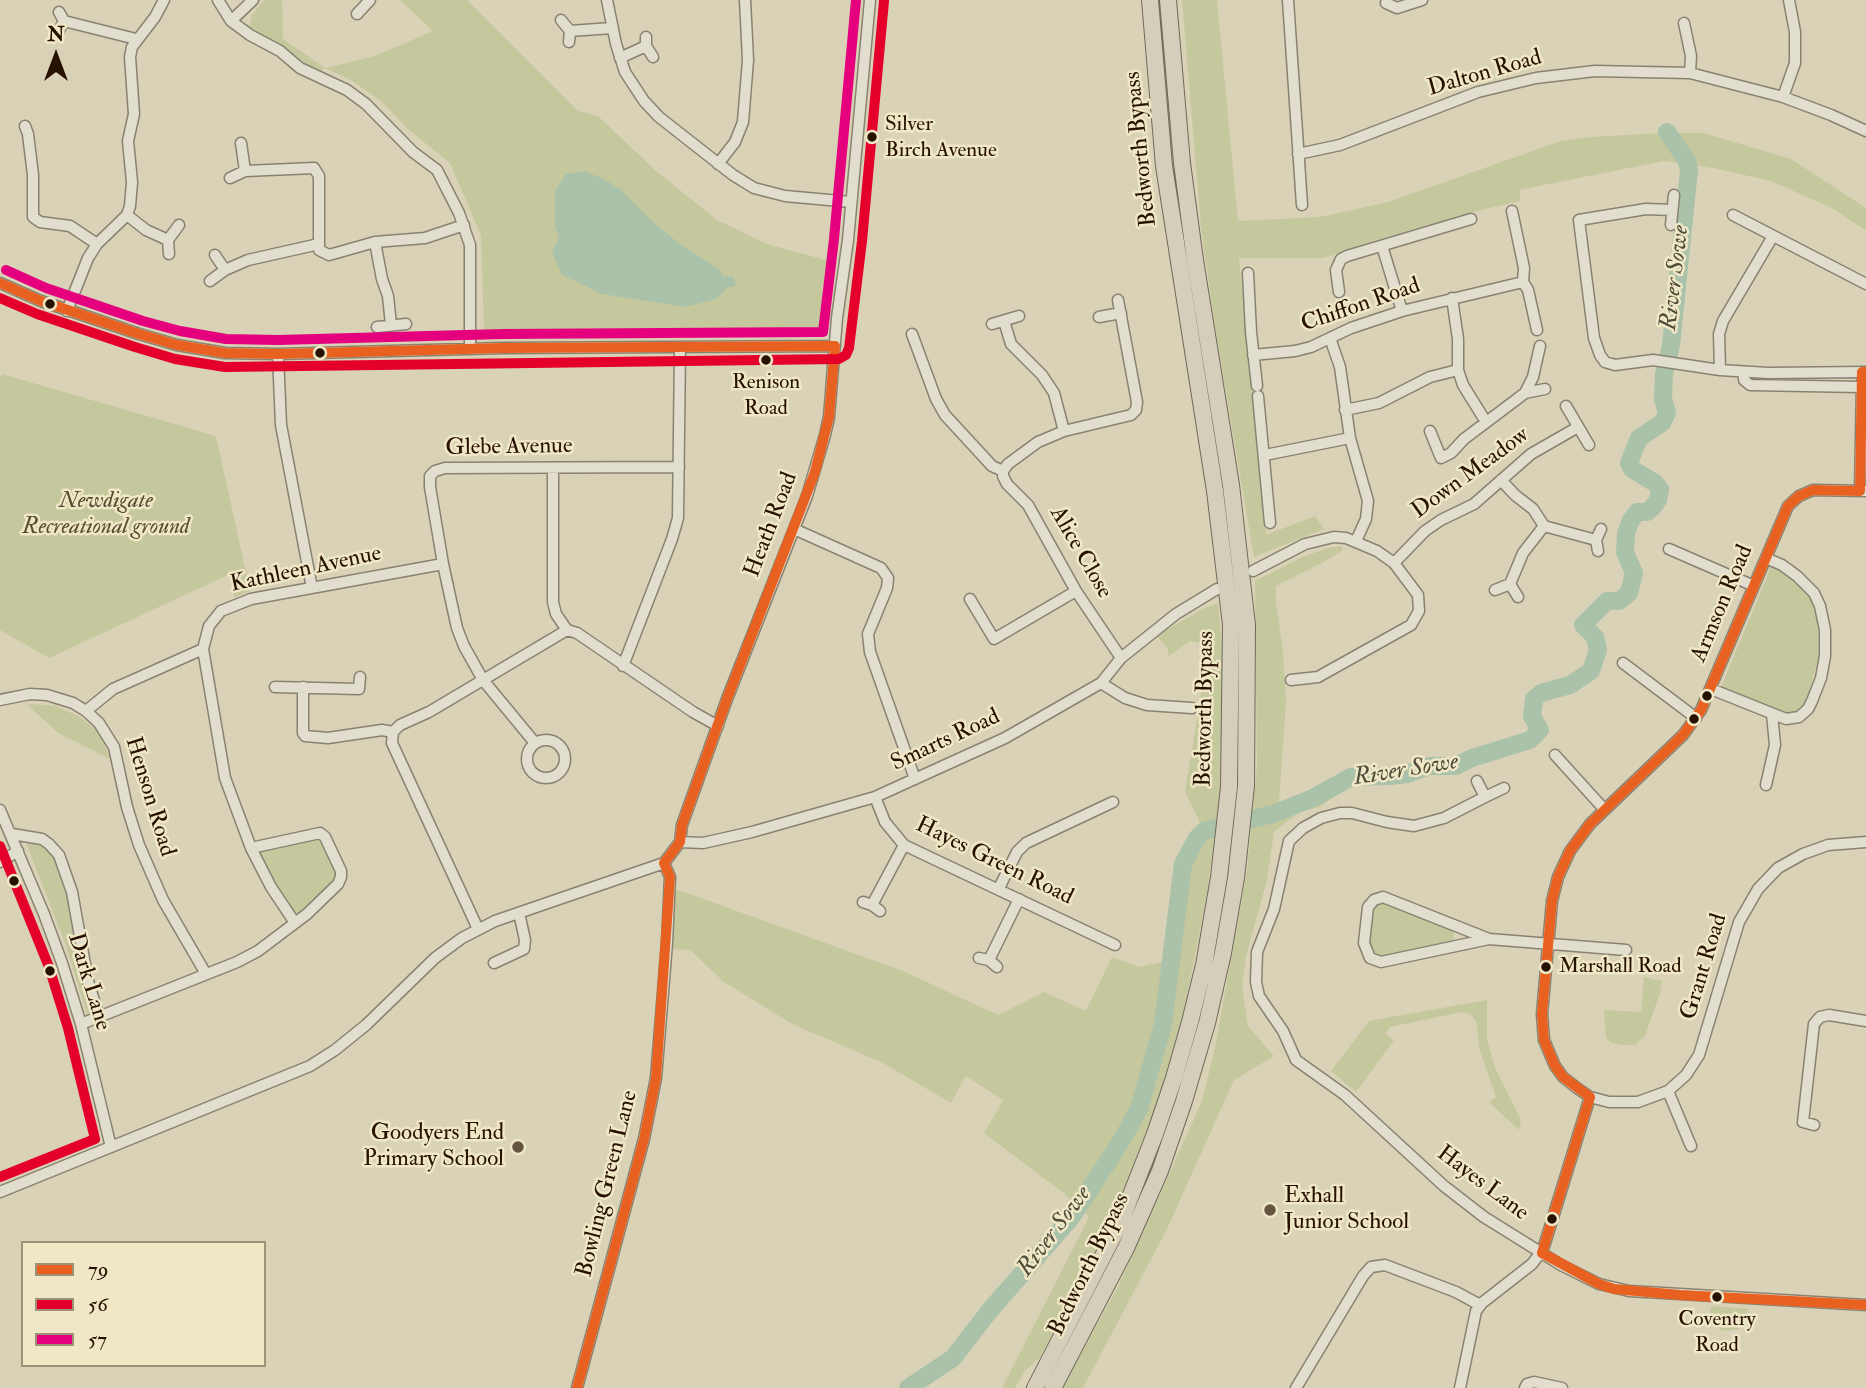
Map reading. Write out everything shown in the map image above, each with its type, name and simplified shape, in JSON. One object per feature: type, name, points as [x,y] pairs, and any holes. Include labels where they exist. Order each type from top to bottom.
[{"type":"highway","name":"Bedworth Bypass","points":[[1035,1388],[1120,1223],[1155,1134],[1191,1022],[1204,965],[1219,877],[1229,787],[1231,625],[1215,491],[1164,166],[1150,0]]},
{"type":"highway","name":"Bedworth Bypass","points":[[1053,1388],[1126,1248],[1164,1160],[1208,1023],[1236,878],[1246,786],[1246,612],[1231,485],[1182,163],[1168,0]]},
{"type":"street","points":[[67,311],[97,244],[127,215],[132,197],[128,141],[134,114],[129,64],[136,39],[155,17],[164,0]]},
{"type":"street","points":[[218,0],[231,21],[280,51],[300,68],[347,90],[366,104],[412,152],[437,170],[464,225],[470,245],[470,348]]},
{"type":"street","points":[[231,21],[253,0]]},
{"type":"street","points":[[607,0],[620,58],[634,88],[643,101],[718,164],[743,182],[766,192],[851,202]]},
{"type":"street","points":[[718,164],[735,142],[743,122],[748,60],[745,0]]},
{"type":"street","name":"Heath Road","points":[[680,842],[682,825],[718,726],[816,472],[825,435],[870,0]]},
{"type":"street","points":[[1288,0],[1301,204]]},
{"type":"street","points":[[1385,3],[1397,8],[1422,0]]},
{"type":"street","points":[[1783,97],[1795,64],[1795,32],[1790,0]]},
{"type":"street","points":[[357,14],[367,1]]},
{"type":"street","points":[[58,32],[62,17],[136,39]]},
{"type":"street","points":[[561,20],[570,36],[612,28]]},
{"type":"street","points":[[1684,23],[1691,56],[1690,73]]},
{"type":"street","points":[[620,58],[646,41],[653,57]]},
{"type":"street","points":[[1674,44],[1687,41]]},
{"type":"street","name":"Dalton Road","points":[[1298,154],[1340,145],[1478,92],[1536,78],[1595,71],[1690,73],[1783,97],[1866,131]]},
{"type":"street","points":[[40,133],[26,130],[33,175],[33,217],[40,222],[70,226],[97,244]]},
{"type":"street","points":[[241,143],[246,171]]},
{"type":"street","points":[[230,178],[246,171],[311,167],[317,171],[319,250],[328,255],[375,242],[425,238],[464,225]]},
{"type":"street","points":[[1671,225],[1674,195]]},
{"type":"street","points":[[1672,210],[1646,209],[1579,220],[1594,338],[1600,355],[1610,364],[1653,360],[1744,372],[1864,372]]},
{"type":"street","points":[[1513,211],[1524,268],[1523,282],[1528,290],[1536,330]]},
{"type":"street","points":[[127,215],[146,230],[168,240]]},
{"type":"street","points":[[1733,215],[1866,284]]},
{"type":"street","points":[[1339,292],[1336,270],[1341,259],[1471,219]]},
{"type":"street","points":[[169,254],[168,240],[179,225]]},
{"type":"street","points":[[1720,370],[1719,334],[1723,321],[1773,236]]},
{"type":"street","points":[[375,242],[388,296],[391,325]]},
{"type":"street","points":[[210,281],[225,270],[248,260],[319,244]]},
{"type":"street","points":[[1382,246],[1402,311]]},
{"type":"street","points":[[215,255],[225,270]]},
{"type":"street","points":[[1248,273],[1269,523]]},
{"type":"street","name":"Chiffon Road","points":[[1253,355],[1295,351],[1402,311],[1523,282]]},
{"type":"street","points":[[0,283],[67,311],[177,345],[225,353],[470,348],[835,346]]},
{"type":"street","points":[[1452,298],[1457,330],[1458,370],[1463,385],[1486,422]]},
{"type":"street","points":[[1003,471],[1008,464],[1038,442],[1064,432],[1131,415],[1137,407],[1118,300]]},
{"type":"street","points":[[1099,317],[1121,313]]},
{"type":"street","points":[[992,324],[1019,316]]},
{"type":"street","points":[[1004,321],[1011,344],[1042,376],[1054,393],[1064,432]]},
{"type":"street","points":[[377,327],[406,324]]},
{"type":"street","name":"Alice Close","points":[[912,334],[936,399],[945,415],[992,466],[1003,471],[1007,484],[1028,505],[1076,591],[1121,658]]},
{"type":"street","points":[[1330,338],[1340,367],[1350,439],[1367,501],[1366,519],[1356,541]]},
{"type":"street","points":[[1525,393],[1533,377],[1540,346]]},
{"type":"street","points":[[623,666],[676,529],[679,502],[680,347]]},
{"type":"street","points":[[278,354],[281,425],[312,588]]},
{"type":"street","points":[[1345,410],[1379,403],[1430,377],[1458,370]]},
{"type":"street","points":[[1744,372],[1744,380],[1750,385],[1863,388]]},
{"type":"street","name":"Armson Road","points":[[1590,1097],[1563,1077],[1548,1054],[1544,1040],[1542,1014],[1552,901],[1563,864],[1578,838],[1604,809],[1683,735],[1696,718],[1711,689],[1784,514],[1799,496],[1813,490],[1863,491],[1864,372]]},
{"type":"street","points":[[1430,431],[1441,458],[1451,453],[1464,439],[1525,393],[1545,389]]},
{"type":"street","points":[[1566,406],[1589,445]]},
{"type":"street","name":"Down Meadow","points":[[1394,563],[1426,531],[1441,520],[1474,504],[1531,454],[1578,427]]},
{"type":"street","points":[[1265,455],[1350,439]]},
{"type":"street","name":"Glebe Avenue","points":[[534,743],[483,680],[464,646],[457,628],[443,564],[429,481],[435,471],[461,467],[679,467]]},
{"type":"street","points":[[553,468],[553,602],[556,614],[567,630]]},
{"type":"street","points":[[1502,480],[1533,509],[1544,526],[1598,540]]},
{"type":"street","points":[[1495,590],[1510,584],[1523,553],[1544,526]]},
{"type":"street","points":[[794,530],[881,568],[888,578],[887,588],[868,634],[870,652],[915,779]]},
{"type":"street","points":[[1252,571],[1305,544],[1334,537],[1356,541],[1377,551],[1394,563],[1418,595],[1419,611],[1411,625],[1318,677],[1291,680]]},
{"type":"street","points":[[1668,549],[1754,586]]},
{"type":"street","points":[[1711,689],[1772,714],[1792,718],[1808,709],[1821,678],[1825,644],[1823,618],[1814,593],[1788,569],[1766,558]]},
{"type":"street","name":"Kathleen Avenue","points":[[203,649],[209,626],[222,611],[251,600],[443,564]]},
{"type":"street","points":[[1510,584],[1518,597]]},
{"type":"street","name":"Smarts Road","points":[[680,842],[703,843],[752,832],[875,797],[1005,738],[1101,683],[1121,658],[1176,614],[1217,589]]},
{"type":"street","points":[[970,599],[994,639],[1076,591]]},
{"type":"street","points":[[478,929],[392,743],[393,732],[400,725],[429,712],[567,630],[577,632],[623,666],[718,726]]},
{"type":"street","points":[[0,701],[16,695],[47,695],[73,703],[86,711],[113,689],[203,649],[225,778],[251,848],[271,887],[295,923]]},
{"type":"street","points":[[1623,663],[1696,718]]},
{"type":"street","points":[[275,687],[359,688],[360,677]]},
{"type":"street","points":[[1101,683],[1125,698],[1147,705],[1192,708]]},
{"type":"street","points":[[303,687],[305,736],[328,738],[382,730],[393,732]]},
{"type":"street","points":[[1119,709],[1125,698]]},
{"type":"street","name":"Henson Road","points":[[86,711],[99,723],[114,747],[127,807],[139,845],[163,900],[206,974]]},
{"type":"street","points":[[1766,785],[1775,746],[1772,714]]},
{"type":"street","points":[[1555,755],[1604,809]]},
{"type":"street","points":[[1477,781],[1485,797]]},
{"type":"street","name":"Hayes Lane","points":[[1504,788],[1444,818],[1414,826],[1340,813],[1321,818],[1303,828],[1289,841],[1279,891],[1262,936],[1255,965],[1259,996],[1283,1031],[1296,1060],[1345,1095],[1469,1206],[1541,1252],[1599,1284],[1614,1289],[1866,1305]]},
{"type":"street","name":"Hayes Green Road","points":[[875,797],[885,822],[904,845],[1115,945]]},
{"type":"street","points":[[999,888],[1020,847],[1113,801]]},
{"type":"street","name":"Dark Lane","points":[[0,810],[53,938],[81,1024],[111,1147]]},
{"type":"street","points":[[81,1024],[258,951],[295,923],[338,884],[341,877],[325,837],[320,833],[314,832],[251,848]]},
{"type":"street","name":"Dark Lane","points":[[12,834],[42,839],[59,855],[72,892],[88,981],[99,1017]]},
{"type":"street","points":[[0,1192],[292,1074],[323,1058],[366,1026],[443,951],[478,929],[664,863],[680,842]]},
{"type":"street","name":"Grant Road","points":[[1590,1097],[1609,1102],[1649,1100],[1668,1091],[1686,1075],[1699,1055],[1739,922],[1758,889],[1778,868],[1803,854],[1828,845],[1866,842]]},
{"type":"street","points":[[872,906],[904,845]]},
{"type":"street","points":[[0,862],[18,851]]},
{"type":"street","name":"Bowling Green Lane","points":[[577,1388],[625,1213],[656,1078],[670,877],[664,863]]},
{"type":"street","points":[[1489,939],[1381,962],[1370,958],[1364,943],[1368,907],[1374,900],[1383,897],[1489,939],[1626,950]]},
{"type":"street","points":[[989,962],[1019,898]]},
{"type":"street","points":[[494,963],[524,949],[525,940],[519,913]]},
{"type":"street","points":[[1814,1125],[1803,1122],[1814,1024],[1820,1017],[1829,1015],[1866,1021]]},
{"type":"street","points":[[1668,1091],[1691,1146]]},
{"type":"street","points":[[1460,1388],[1474,1316],[1480,1305],[1532,1264],[1541,1252],[1590,1097]]},
{"type":"street","points":[[1296,1388],[1371,1267],[1385,1265],[1456,1292],[1480,1305]]},
{"type":"street","points":[[1525,1388],[1527,1384],[1534,1382],[1562,1388]]},
{"type":"green space","points":[[264,0],[282,0],[283,39],[325,68],[319,72],[249,28],[252,15]]},
{"type":"green space","points":[[400,0],[467,0],[578,111],[598,116],[655,170],[717,220],[767,244],[833,262],[822,287],[824,324],[818,329],[758,334],[599,333],[498,336],[486,333],[481,235],[450,163],[408,129],[381,101],[349,79],[325,68],[375,56],[433,31]]},
{"type":"green space","points":[[1182,0],[1217,0],[1238,221],[1320,217],[1388,202],[1561,141],[1661,133],[1704,133],[1791,159],[1866,208],[1866,231],[1832,208],[1771,181],[1713,168],[1664,161],[1519,190],[1521,201],[1468,213],[1324,258],[1239,258],[1266,535],[1315,516],[1324,529],[1254,557],[1216,334],[1201,227]]},
{"type":"green space","name":"Newdigate Recreational ground","points":[[2,374],[216,436],[250,591],[234,597],[230,574],[49,658],[0,630]]},
{"type":"green space","points":[[1342,546],[1342,551],[1276,586],[1286,702],[1279,802],[1290,803],[1310,798],[1341,776],[1351,782],[1348,788],[1333,798],[1319,807],[1299,812],[1274,832],[1267,880],[1246,957],[1242,987],[1248,1026],[1274,1056],[1234,1080],[1167,1229],[1083,1388],[1062,1388],[1119,1285],[1202,1101],[1215,1048],[1247,871],[1257,765],[1255,581],[1302,557]]},
{"type":"green space","points":[[1771,567],[1782,570],[1793,578],[1814,600],[1818,621],[1818,659],[1809,699],[1801,711],[1789,715],[1725,690],[1722,685]]},
{"type":"green space","points":[[1218,603],[1225,676],[1219,809],[1205,905],[1182,1021],[1162,1095],[1106,1240],[1040,1357],[1025,1371],[1015,1388],[1002,1388],[1089,1217],[1062,1192],[984,1133],[1003,1100],[966,1076],[951,1103],[883,1063],[794,1025],[724,982],[690,950],[672,949],[676,889],[903,971],[998,1015],[1044,992],[1086,1011],[1112,957],[1139,967],[1170,960],[1183,864],[1197,838],[1204,831],[1185,792],[1205,671],[1203,644],[1190,641],[1169,656],[1167,648],[1157,636],[1204,608]]},
{"type":"green space","points":[[27,704],[56,706],[80,717],[95,729],[110,759],[58,733]]},
{"type":"green space","points":[[316,837],[321,839],[338,877],[301,913],[296,913],[280,894],[260,853],[262,850]]},
{"type":"green space","points":[[36,840],[52,851],[65,881],[94,1016],[88,1017],[66,946],[27,845],[28,841]]},
{"type":"green space","points":[[1384,902],[1453,930],[1454,939],[1384,957],[1373,954],[1368,946],[1371,912],[1377,904]]},
{"type":"green space","points":[[1644,977],[1662,981],[1645,1036],[1635,1045],[1612,1043],[1606,1038],[1604,1010],[1641,1012]]},
{"type":"green space","points":[[1487,1000],[1487,1039],[1495,1068],[1521,1120],[1519,1130],[1489,1102],[1496,1097],[1480,1051],[1476,1021],[1470,1014],[1462,1012],[1390,1027],[1385,1034],[1394,1040],[1356,1092],[1331,1071],[1369,1021]]},
{"type":"green space","points":[[1711,1306],[1748,1309],[1745,1322],[1739,1329],[1723,1331],[1710,1316]]},
{"type":"shaded area","points":[[584,171],[620,189],[681,245],[718,268],[723,276],[734,277],[736,286],[727,288],[716,299],[685,307],[602,294],[562,275],[552,252],[559,237],[555,227],[555,191],[566,174]]},
{"type":"waterway","name":"River Sowe","points":[[908,1388],[953,1358],[991,1309],[1070,1219],[1139,1109],[1163,1024],[1183,864],[1197,838],[1204,831],[1273,814],[1313,798],[1351,777],[1390,776],[1407,774],[1429,766],[1456,766],[1472,758],[1530,740],[1540,730],[1532,716],[1534,699],[1541,693],[1570,685],[1591,671],[1598,650],[1595,637],[1583,625],[1607,601],[1619,601],[1629,593],[1634,573],[1625,552],[1626,534],[1637,512],[1647,512],[1652,508],[1658,500],[1660,489],[1632,469],[1629,463],[1639,438],[1662,423],[1667,413],[1663,399],[1664,374],[1671,345],[1689,170],[1687,161],[1667,132]]},
{"type":"transit line","name":"57","points":[[6,270],[46,288],[143,321],[226,339],[823,332],[856,0]]},
{"type":"transit line","name":"56","points":[[0,298],[37,314],[135,347],[175,359],[225,367],[839,359],[846,355],[849,348],[862,241],[884,1]]},
{"type":"transit line","name":"79","points":[[0,283],[41,301],[139,334],[177,345],[225,353],[835,346],[829,417],[815,472],[727,699],[682,825],[680,842],[664,863],[670,877],[656,1078],[644,1139],[577,1388]]},
{"type":"transit line","name":"79","points":[[1866,372],[1862,372],[1860,491],[1813,490],[1799,496],[1788,506],[1701,710],[1683,735],[1590,824],[1570,851],[1558,877],[1552,901],[1542,1014],[1544,1040],[1555,1066],[1563,1077],[1590,1097],[1542,1253],[1599,1284],[1614,1289],[1866,1305]]},
{"type":"transit line","name":"56","points":[[0,846],[49,967],[68,1028],[95,1139],[0,1177]]},
{"type":"place","name":"Silver Birch Avenue","points":[[872,137]]},
{"type":"place","name":"Renison Road","points":[[766,360]]},
{"type":"place","name":"Marshall Road","points":[[1546,967]]},
{"type":"place","name":"Goodyers End Primary School","points":[[518,1147]]},
{"type":"place","name":"Exhall Junior School","points":[[1270,1210]]},
{"type":"place","name":"Coventry Road","points":[[1717,1297]]}]
